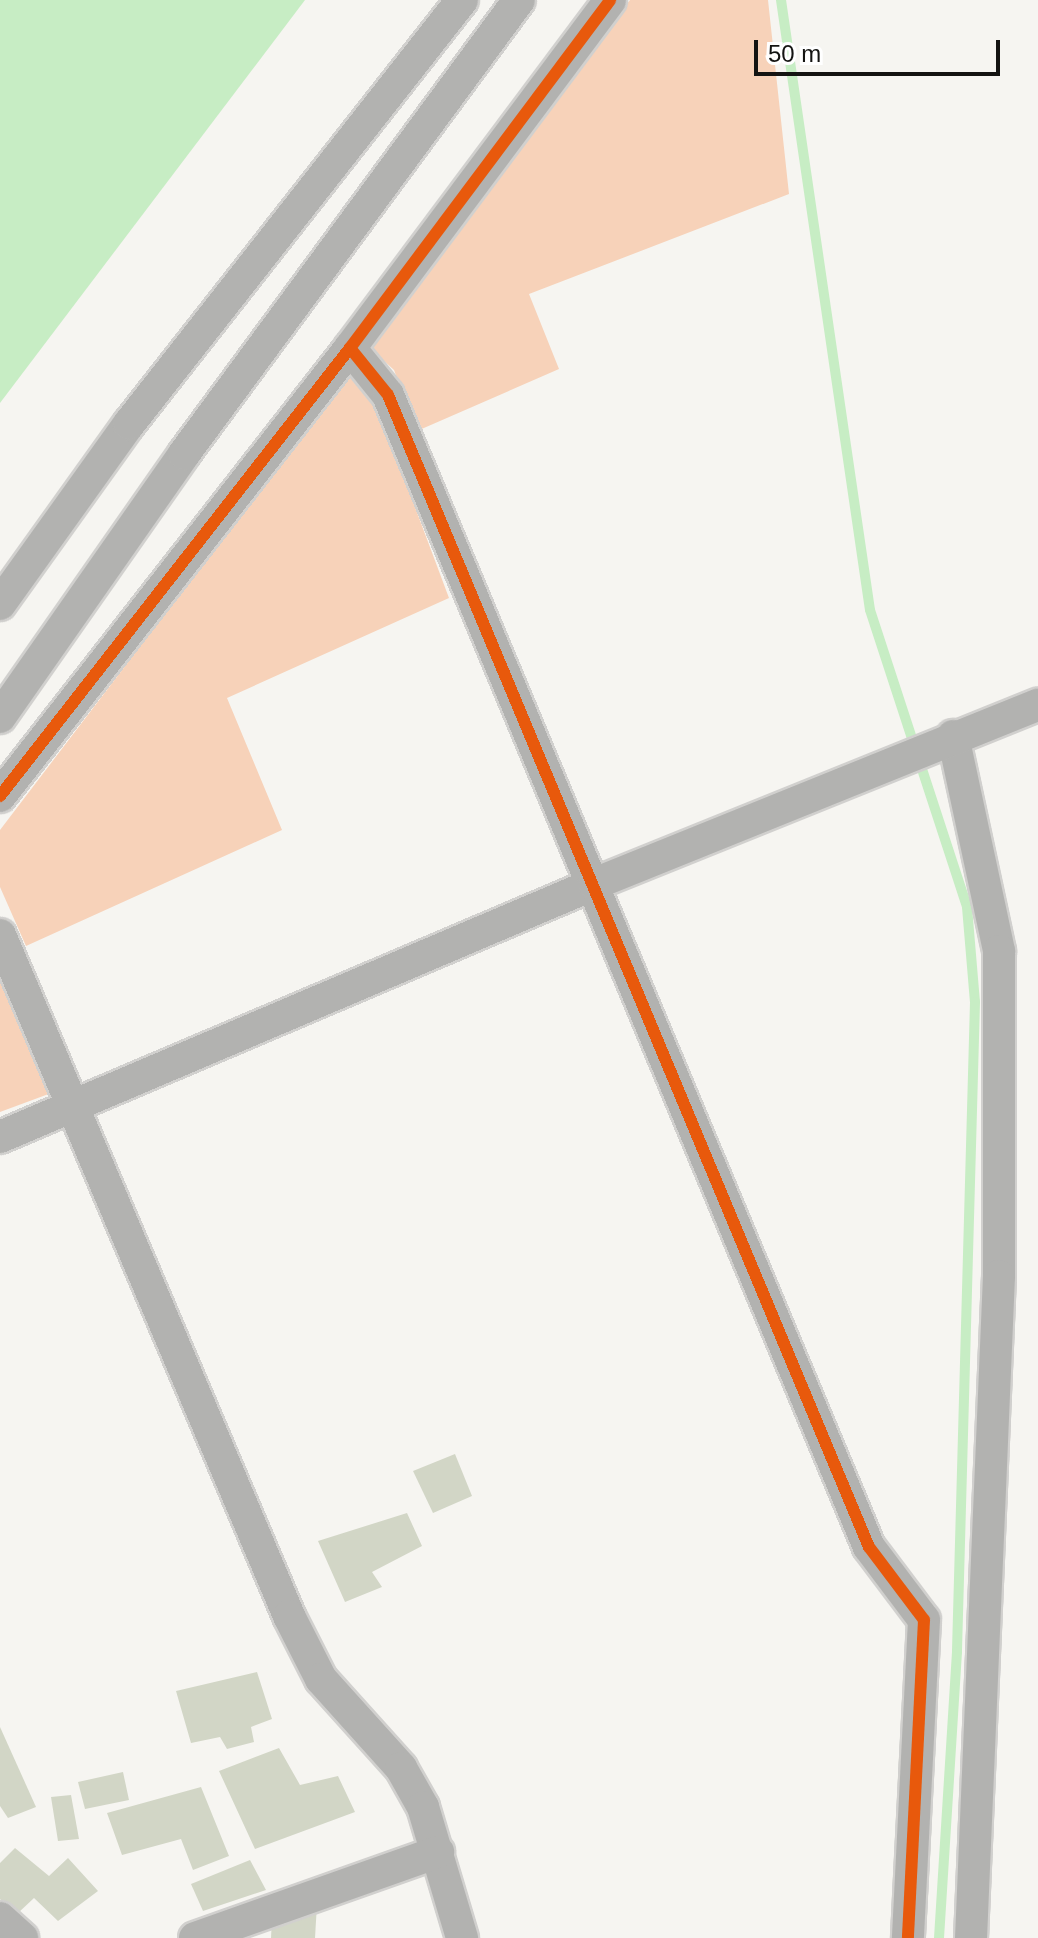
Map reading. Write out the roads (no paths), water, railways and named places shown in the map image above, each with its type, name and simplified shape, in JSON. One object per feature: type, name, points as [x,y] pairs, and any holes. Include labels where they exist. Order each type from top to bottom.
[{"type":"street","points":[[0,604],[129,424],[462,0]]},
{"type":"street","points":[[0,717],[519,0]]},
{"type":"street","points":[[0,796],[350,348],[610,0]]},
{"type":"street","points":[[350,348],[388,395],[869,1547],[924,1620],[908,1938]]},
{"type":"street","points":[[0,1137],[594,884],[953,736],[1038,705]]},
{"type":"street","points":[[953,736],[999,951],[999,1276],[971,1938]]},
{"type":"street","points":[[0,935],[76,1107],[289,1616],[321,1679],[401,1768],[423,1807],[462,1938]]},
{"type":"street","points":[[195,1938],[438,1852]]},
{"type":"street","points":[[0,1918],[22,1938]]},
{"type":"waterway","points":[[781,0],[870,610],[967,907],[975,1002],[957,1652],[939,1938]]}]
